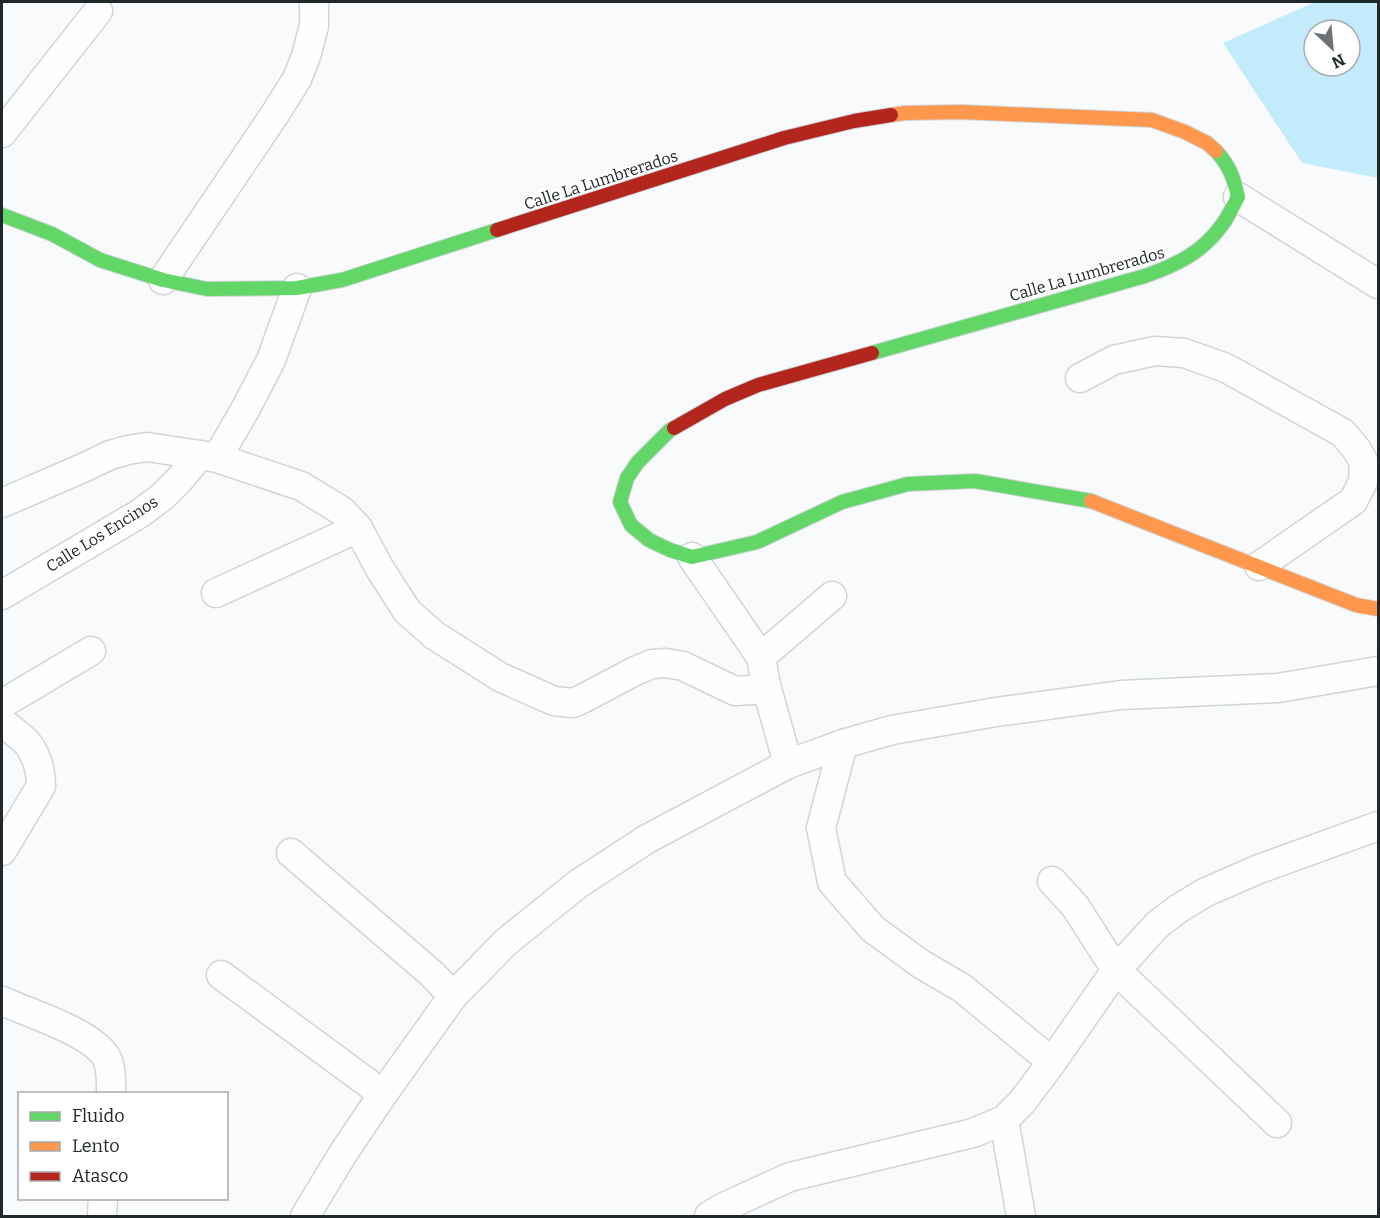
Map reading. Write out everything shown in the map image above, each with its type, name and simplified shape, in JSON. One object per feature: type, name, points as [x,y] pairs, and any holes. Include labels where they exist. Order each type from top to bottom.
[{"type":"street","points":[[163,280],[297,79],[314,26],[314,2]]},
{"type":"street","points":[[2,133],[98,11]]},
{"type":"street","name":"Calle La Lumbrerados","points":[[2,215],[52,234],[100,260],[163,280],[207,289],[297,288],[342,280],[784,138],[854,121],[905,113],[961,112],[1152,120],[1174,126],[1200,138],[1220,155],[1229,167],[1238,196],[1219,230],[1204,247],[1178,264],[1145,276],[758,385],[725,399],[670,430],[638,462],[627,478],[620,502],[632,525],[649,540],[692,557]]},
{"type":"street","points":[[1238,196],[1378,284]]},
{"type":"street","name":"Calle Los Encinos","points":[[2,595],[139,514],[208,457],[246,408],[271,360],[297,288]]},
{"type":"street","points":[[1080,378],[1114,360],[1155,351],[1184,353],[1226,368],[1342,434],[1357,450],[1364,463],[1363,482],[1353,501],[1259,566]]},
{"type":"street","points":[[2,503],[110,455],[128,450],[147,447],[208,457],[301,486],[342,512],[358,528],[380,569],[407,611],[427,629],[500,677],[554,701],[573,703],[652,664],[666,663],[683,666],[735,691],[753,690],[766,685]]},
{"type":"street","points":[[788,764],[766,685],[761,657],[692,557],[757,542],[843,502],[908,484],[975,481],[1095,502],[1356,605],[1378,609]]},
{"type":"street","points":[[216,593],[358,528]]},
{"type":"street","points":[[761,657],[832,596]]},
{"type":"street","points":[[2,704],[91,651]]},
{"type":"street","points":[[304,1216],[383,1094],[453,996],[506,942],[578,884],[647,839],[788,764],[843,744],[892,730],[996,712],[1121,695],[1278,688],[1378,671]]},
{"type":"street","points":[[2,722],[28,744],[39,768],[41,786],[2,851]]},
{"type":"street","points":[[843,744],[821,828],[832,882],[873,928],[921,964],[962,988],[1052,1062]]},
{"type":"street","points":[[709,1216],[790,1177],[973,1133],[1004,1120],[1022,1102],[1052,1062],[1116,970],[1157,925],[1204,893],[1259,868],[1378,826]]},
{"type":"street","points":[[291,853],[432,974],[453,996]]},
{"type":"street","points":[[1052,881],[1075,906],[1116,970],[1277,1123]]},
{"type":"street","points":[[221,975],[383,1094]]},
{"type":"street","points":[[2,1001],[81,1034],[97,1046],[107,1058],[111,1092]]},
{"type":"street","points":[[1004,1120],[1021,1216]]},
{"type":"street","points":[[102,1216],[104,1200]]},
{"type":"shaded area","points":[[1315,2],[1378,2],[1378,178],[1302,163],[1223,43]]},
{"type":"traffic: fast","points":[[872,353],[1145,276],[1188,257],[1214,235],[1238,197],[1230,172],[1216,151]]},
{"type":"traffic: fast","points":[[2,215],[52,234],[100,260],[163,280],[207,289],[297,288],[342,280],[497,230]]},
{"type":"traffic: fast","points":[[674,428],[638,462],[627,478],[620,502],[631,525],[649,540],[692,557],[757,542],[842,502],[908,484],[975,481],[1091,501]]},
{"type":"traffic: slow","points":[[891,115],[961,112],[1152,120],[1185,132],[1207,143],[1216,151]]},
{"type":"traffic: slow","points":[[1091,501],[1356,605],[1378,609]]},
{"type":"traffic: jam","points":[[497,230],[784,138],[854,121],[891,115]]},
{"type":"traffic: jam","points":[[674,428],[725,399],[758,385],[872,353]]}]
